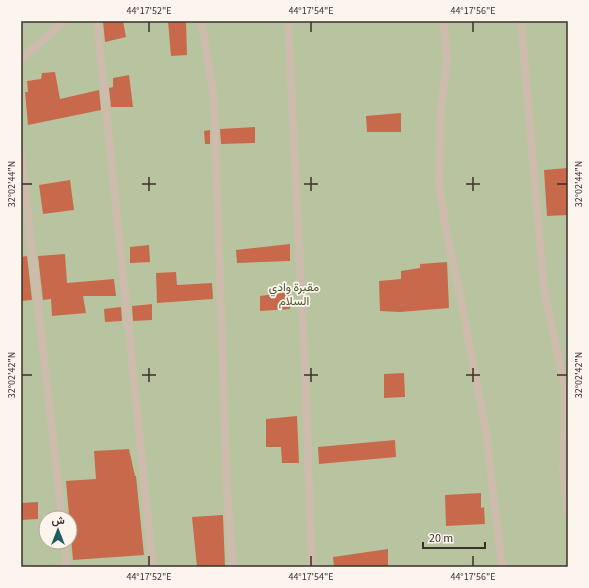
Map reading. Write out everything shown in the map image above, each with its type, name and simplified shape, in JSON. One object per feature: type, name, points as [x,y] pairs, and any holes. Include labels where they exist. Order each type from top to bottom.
[{"type":"lane","points":[[21,59],[65,21]]},
{"type":"lane","points":[[97,21],[153,567]]},
{"type":"lane","points":[[200,21],[204,36],[214,100],[227,491],[233,567]]},
{"type":"lane","points":[[288,21],[305,368],[312,567]]},
{"type":"lane","points":[[444,21],[447,64],[441,107],[439,185],[446,229],[486,431],[502,567]]},
{"type":"lane","points":[[521,21],[544,290],[566,392],[563,468],[568,512]]},
{"type":"lane","points":[[21,154],[61,510]]},
{"type":"lane","points":[[65,550],[67,567]]},
{"type":"green space","name":"مقبرة وادي السلام","points":[[21,21],[568,21],[568,567],[21,567]]},
{"type":"building","points":[[103,21],[123,21],[126,37],[105,42]]},
{"type":"building","points":[[168,21],[186,21],[187,55],[171,56]]},
{"type":"building","points":[[55,72],[60,99],[99,90],[101,110],[28,125],[25,92],[28,92],[27,81],[41,79],[42,73]]},
{"type":"building","points":[[129,75],[133,107],[111,107],[109,88],[113,87],[113,78]]},
{"type":"building","points":[[401,113],[401,132],[367,132],[366,116]]},
{"type":"building","points":[[255,127],[255,143],[221,144],[220,129]]},
{"type":"building","points":[[210,130],[210,144],[205,144],[204,131]]},
{"type":"building","points":[[568,168],[568,215],[547,216],[544,170]]},
{"type":"building","points":[[70,180],[74,210],[43,214],[39,185]]},
{"type":"building","points":[[290,244],[290,261],[237,263],[236,250]]},
{"type":"building","points":[[149,245],[150,262],[130,263],[130,247]]},
{"type":"building","points":[[65,254],[67,283],[114,279],[116,296],[83,296],[86,313],[52,316],[51,299],[43,300],[38,256]]},
{"type":"building","points":[[27,256],[32,300],[21,301],[21,257]]},
{"type":"building","points":[[447,262],[449,308],[400,312],[380,311],[379,281],[401,279],[401,271],[420,268],[420,264]]},
{"type":"building","points":[[176,272],[177,285],[212,283],[213,299],[157,303],[156,273]]},
{"type":"building","points":[[290,292],[290,309],[260,311],[260,296]]},
{"type":"building","points":[[152,304],[152,320],[133,321],[132,306]]},
{"type":"building","points":[[121,307],[122,321],[105,322],[104,309]]},
{"type":"building","points":[[404,373],[405,397],[384,398],[384,374]]},
{"type":"building","points":[[297,416],[299,463],[282,463],[281,447],[266,447],[266,419]]},
{"type":"building","points":[[395,440],[396,457],[319,464],[318,447]]},
{"type":"building","points":[[129,449],[136,476],[144,555],[73,560],[72,550],[78,550],[78,510],[69,510],[66,481],[96,479],[94,451]]},
{"type":"building","points":[[481,493],[481,508],[484,507],[485,524],[446,526],[445,495]]},
{"type":"building","points":[[38,502],[38,519],[21,520],[21,503]]},
{"type":"building","points":[[223,515],[225,567],[197,567],[192,517]]},
{"type":"building","points":[[388,549],[388,567],[334,567],[333,557]]}]
